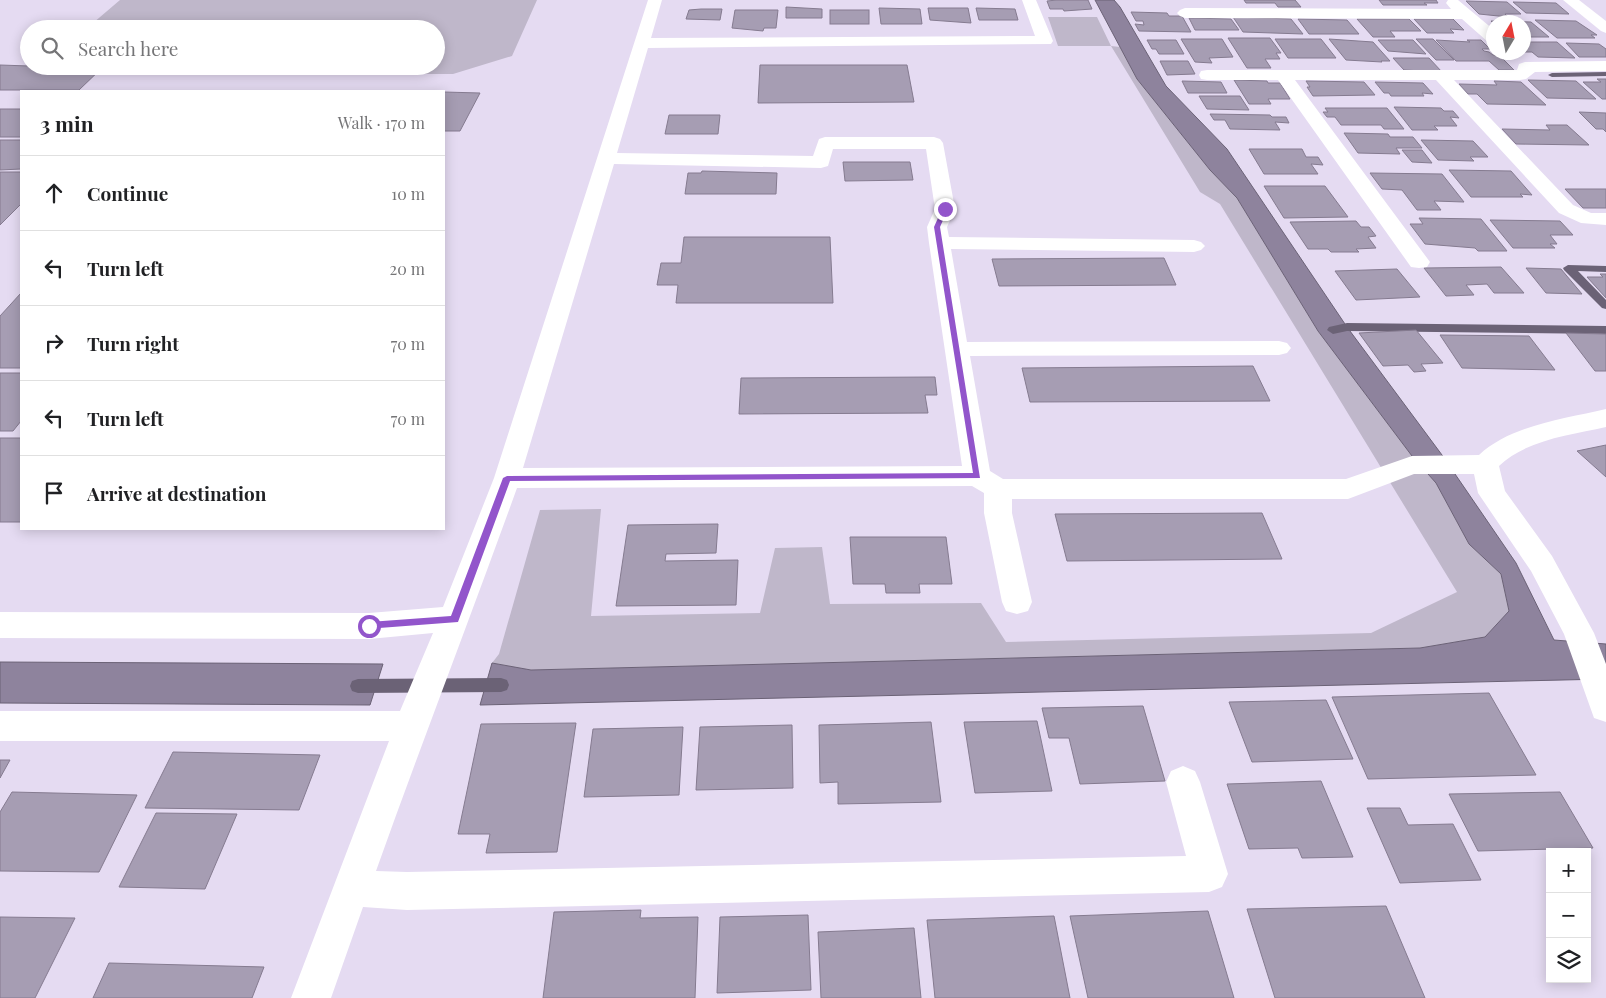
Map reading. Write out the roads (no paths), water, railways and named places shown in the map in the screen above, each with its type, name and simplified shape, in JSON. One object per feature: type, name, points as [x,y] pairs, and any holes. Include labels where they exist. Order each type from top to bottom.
[{"type":"street","points":[[311,998],[413,720],[440,657],[507,478],[655,0]]},
{"type":"street","points":[[643,42],[1044,41],[1029,0]]},
{"type":"street","points":[[1308,0],[1320,13]]},
{"type":"street","points":[[1450,0],[1486,32]]},
{"type":"street","points":[[1570,0],[1606,28]]},
{"type":"street","points":[[1185,13],[1465,14]]},
{"type":"street","points":[[1207,75],[1520,75],[1527,71],[1520,62],[1606,66]]},
{"type":"street","points":[[1283,76],[1419,262]]},
{"type":"street","points":[[1441,76],[1566,209],[1588,219],[1606,219]]},
{"type":"street","points":[[607,158],[821,162],[825,143],[934,143],[945,209],[937,227],[957,349],[988,482],[998,513],[1017,602]]},
{"type":"street","points":[[939,243],[1194,246]]},
{"type":"street","points":[[957,349],[1278,348]]},
{"type":"street","points":[[507,478],[988,482],[1348,489],[1412,465],[1485,464],[1501,449],[1540,434],[1606,418]]},
{"type":"street","points":[[1485,464],[1492,493],[1542,564],[1579,633],[1604,701]]},
{"type":"street","points":[[0,625],[369,626],[454,619]]},
{"type":"street","points":[[0,726],[413,720]]},
{"type":"street","points":[[351,888],[407,891],[1209,874],[1183,782]]},
{"type":"waterway","points":[[1552,75],[1606,74]]},
{"type":"waterway","points":[[1606,269],[1568,268],[1606,306]]},
{"type":"waterway","points":[[1333,330],[1347,327],[1606,330]]},
{"type":"waterway","points":[[358,686],[501,685]]}]
